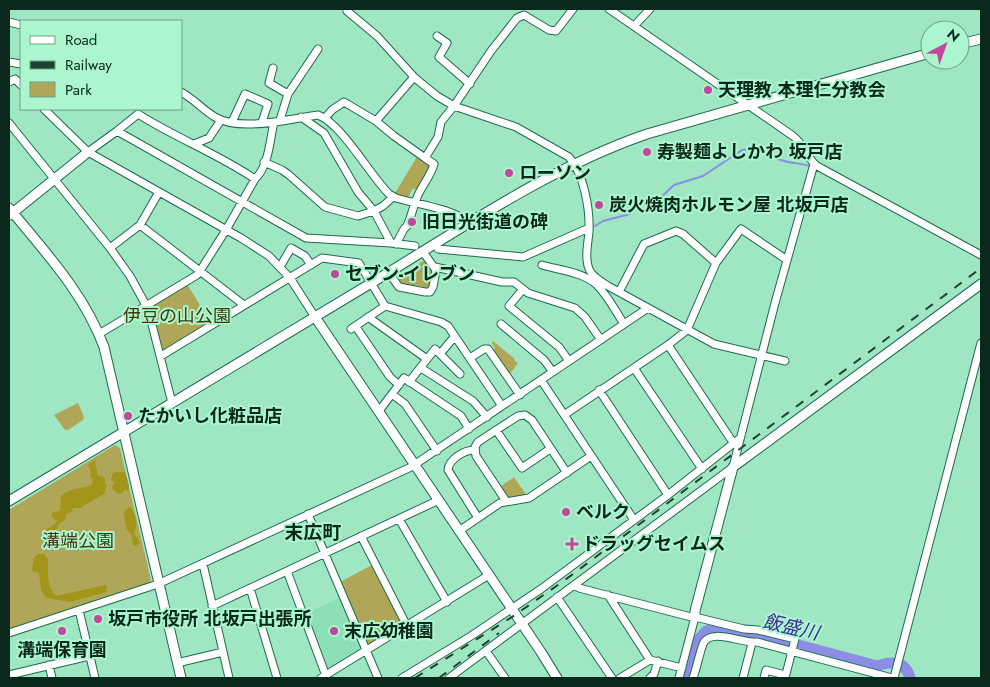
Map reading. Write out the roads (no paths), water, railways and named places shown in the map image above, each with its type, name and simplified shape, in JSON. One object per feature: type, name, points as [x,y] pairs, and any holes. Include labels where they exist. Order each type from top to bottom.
[{"type":"street","points":[[425,158],[438,137],[440,122],[454,106],[491,51],[517,18],[524,15],[549,30],[556,31],[573,9]]},
{"type":"street","points":[[609,9],[799,141],[814,164],[981,255]]},
{"type":"street","points":[[634,25],[650,9]]},
{"type":"street","points":[[347,11],[377,36],[414,77],[437,96],[454,106],[516,128],[563,153],[575,164],[587,203],[589,228],[587,251],[590,270],[608,286],[714,344],[785,361]]},
{"type":"street","points":[[437,36],[447,44],[439,57],[470,84]]},
{"type":"street","points":[[99,334],[200,271],[255,179],[260,174],[288,94],[318,49]]},
{"type":"street","points":[[9,501],[470,223],[539,182],[575,164],[624,142],[748,104],[920,56]]},
{"type":"street","points":[[273,68],[269,83],[288,94]]},
{"type":"street","points":[[376,121],[414,77]]},
{"type":"street","points":[[9,82],[14,79],[20,84]]},
{"type":"street","points":[[182,93],[221,120],[232,122],[277,121],[318,115],[325,118],[349,144],[383,188],[393,197],[444,211],[464,218],[470,223]]},
{"type":"street","points":[[232,122],[245,94],[268,104],[262,122]]},
{"type":"street","points":[[325,118],[332,110],[344,102],[376,121],[434,164],[430,175],[420,191],[407,226],[393,244]]},
{"type":"street","points":[[45,110],[88,152],[259,249],[280,266],[290,278],[557,678]]},
{"type":"street","points":[[180,678],[108,362],[99,334],[78,294],[10,212],[118,131],[140,111],[163,130],[194,144],[255,179]]},
{"type":"street","points":[[301,117],[324,133],[354,185],[374,211],[393,244]]},
{"type":"street","points":[[194,144],[209,138],[221,120]]},
{"type":"street","points":[[9,122],[110,248],[130,276],[146,306],[161,356],[172,403]]},
{"type":"street","points":[[118,131],[306,238],[414,246]]},
{"type":"street","points":[[264,162],[290,175],[325,207],[358,216],[374,211],[393,197]]},
{"type":"street","points":[[679,678],[733,467],[737,442],[814,164]]},
{"type":"street","points":[[110,248],[140,224],[159,192]]},
{"type":"street","points":[[140,224],[244,305]]},
{"type":"street","points":[[438,249],[523,257],[589,228]]},
{"type":"street","points":[[564,414],[687,330],[716,264],[741,229],[787,260]]},
{"type":"street","points":[[619,292],[644,244],[676,231],[683,234],[716,264]]},
{"type":"street","points":[[280,266],[290,248],[305,256],[311,266]]},
{"type":"street","points":[[388,272],[399,287],[428,293],[433,287],[437,272],[423,252]]},
{"type":"street","points":[[161,356],[322,258],[357,262],[385,306],[435,319],[448,326],[502,406]]},
{"type":"street","points":[[542,265],[584,277],[595,283],[624,324]]},
{"type":"street","points":[[435,267],[502,282],[514,282],[528,293],[575,308],[601,340]]},
{"type":"street","points":[[449,678],[981,284]]},
{"type":"street","points":[[523,289],[509,306],[559,347],[569,361]]},
{"type":"street","points":[[385,306],[354,328],[390,377],[399,385]]},
{"type":"street","points":[[9,633],[158,584],[415,465],[648,308]]},
{"type":"street","points":[[368,317],[427,359]]},
{"type":"street","points":[[501,324],[544,360],[553,372]]},
{"type":"street","points":[[440,354],[455,336]]},
{"type":"street","points":[[693,678],[703,644],[710,637],[715,636],[752,643],[757,642],[893,678],[981,342]]},
{"type":"street","points":[[668,344],[737,442]]},
{"type":"street","points":[[409,382],[435,349],[460,374]]},
{"type":"street","points":[[470,358],[484,349],[488,349],[520,394]]},
{"type":"street","points":[[421,368],[473,401],[487,417]]},
{"type":"street","points":[[634,368],[702,469]]},
{"type":"street","points":[[378,411],[404,378],[461,416],[469,429]]},
{"type":"street","points":[[541,380],[634,520]]},
{"type":"street","points":[[598,390],[668,495]]},
{"type":"street","points":[[392,394],[405,404],[436,451]]},
{"type":"street","points":[[506,501],[476,456],[475,450],[478,442],[518,416],[525,415],[532,420],[567,473]]},
{"type":"street","points":[[496,430],[522,468],[550,449]]},
{"type":"street","points":[[402,678],[512,609],[737,442]]},
{"type":"street","points":[[475,450],[468,450],[452,460],[448,470],[478,518]]},
{"type":"street","points":[[460,531],[500,503],[530,498],[591,456]]},
{"type":"street","points":[[212,606],[439,500]]},
{"type":"street","points":[[308,514],[378,678]]},
{"type":"street","points":[[399,519],[447,602]]},
{"type":"street","points":[[361,536],[407,626]]},
{"type":"street","points":[[203,564],[229,678]]},
{"type":"street","points":[[287,571],[323,677],[489,575]]},
{"type":"street","points":[[574,585],[579,588],[744,629],[758,630],[796,639],[785,677],[766,670],[764,678]]},
{"type":"street","points":[[250,588],[277,678]]},
{"type":"street","points":[[608,595],[650,660]]},
{"type":"street","points":[[557,597],[612,678]]},
{"type":"street","points":[[79,610],[95,678]]},
{"type":"street","points":[[742,678],[752,643]]},
{"type":"street","points":[[486,651],[505,678]]},
{"type":"street","points":[[177,663],[223,652]]},
{"type":"street","points":[[9,677],[89,656]]},
{"type":"street","points":[[620,678],[650,660],[682,668]]},
{"type":"street","points":[[650,678],[654,674],[658,661]]},
{"type":"street","points":[[49,665],[52,678]]},
{"type":"waterway","points":[[595,226],[603,221],[630,214],[640,204],[655,203],[674,185],[703,176],[742,150],[759,151],[784,161],[812,167]]},
{"type":"waterway","name":"飯盛川","points":[[687,678],[699,639],[706,631],[714,629],[739,635],[765,636],[877,666],[897,663],[905,668],[910,678]]},
{"type":"railway","points":[[415,678],[512,617],[565,580],[981,268]]},
{"type":"railway","points":[[439,678],[499,633]]},
{"type":"place","name":"天理教 本理仁分教会","points":[[708,90]]},
{"type":"place","name":"寿製麺よしかわ 坂戸店","points":[[647,152]]},
{"type":"place","name":"ローソン","points":[[509,173]]},
{"type":"place","name":"炭火焼肉ホルモン屋 北坂戸店","points":[[599,205]]},
{"type":"place","name":"旧日光街道の碑","points":[[412,222]]},
{"type":"place","name":"セブン-イレブン","points":[[335,274]]},
{"type":"place","name":"たかいし化粧品店","points":[[128,416]]},
{"type":"place","name":"ベルク","points":[[566,512]]},
{"type":"place","name":"ドラッグセイムス","points":[[572,544]]},
{"type":"place","name":"坂戸市役所 北坂戸出張所","points":[[98,619]]},
{"type":"place","name":"溝端保育園","points":[[62,631]]},
{"type":"place","name":"末広幼稚園","points":[[334,631]]},
{"type":"district","name":"末広町","points":[[313,532]]},
{"type":"park label","name":"伊豆の山公園","points":[[177,316]]},
{"type":"park label","name":"溝端公園","points":[[78,541]]}]
